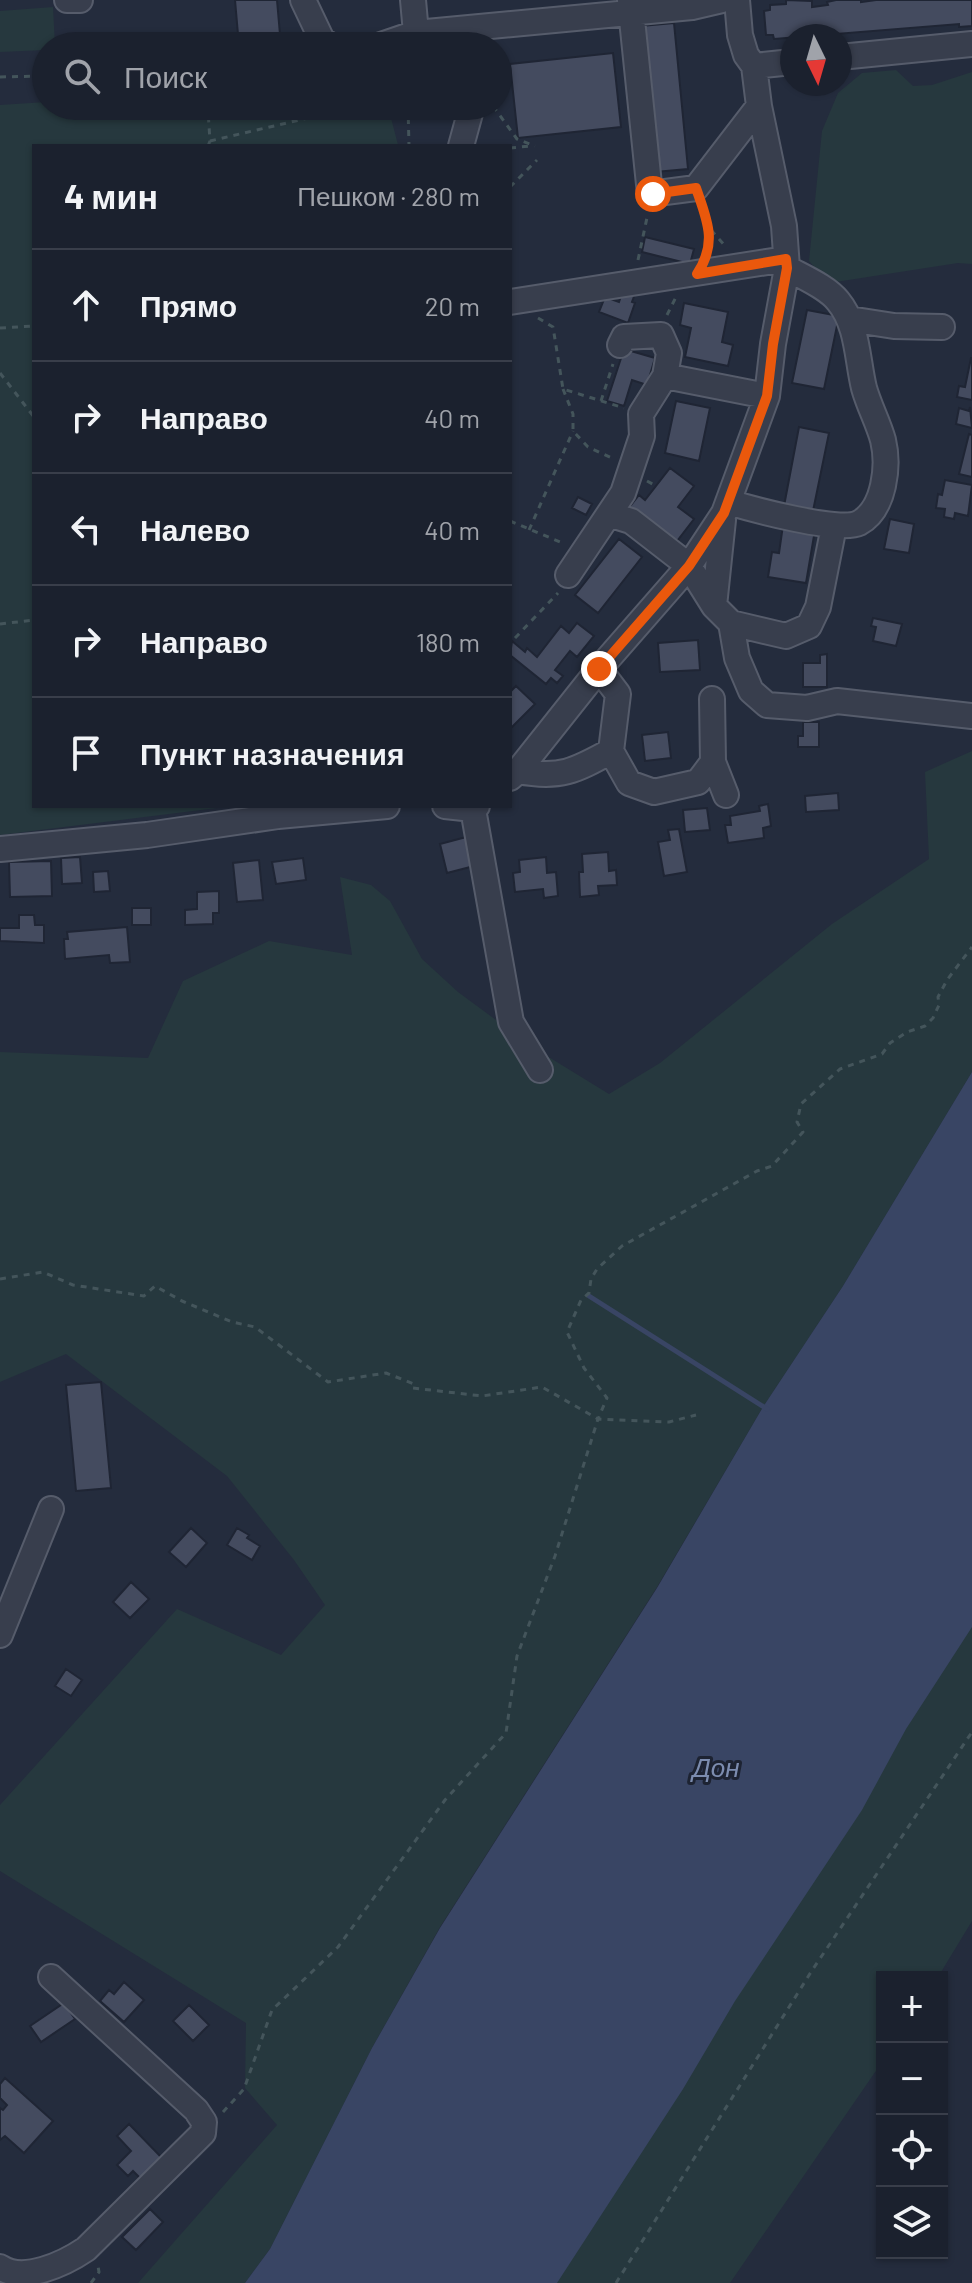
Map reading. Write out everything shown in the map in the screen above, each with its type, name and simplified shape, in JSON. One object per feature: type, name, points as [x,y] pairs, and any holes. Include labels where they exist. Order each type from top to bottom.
[{"type":"street","points":[[67,0],[80,0]]},
{"type":"street","points":[[303,0],[318,32]]},
{"type":"street","points":[[413,0],[416,32]]},
{"type":"street","points":[[427,32],[513,24],[631,6],[692,7],[722,0]]},
{"type":"street","points":[[514,774],[599,669],[689,566],[726,508],[767,396],[787,264],[784,226],[759,106],[754,66],[746,55],[740,35],[737,0]]},
{"type":"street","points":[[631,6],[633,131],[650,194],[696,188],[759,106]]},
{"type":"street","points":[[852,56],[972,44]]},
{"type":"street","points":[[754,66],[780,63]]},
{"type":"street","points":[[462,144],[468,120]]},
{"type":"street","points":[[512,302],[787,264],[837,299],[849,319],[865,390],[884,444],[884,480],[876,508],[858,524],[834,526],[726,508]]},
{"type":"street","points":[[849,319],[894,326],[942,327]]},
{"type":"street","points":[[568,575],[584,551],[619,512],[642,436],[641,414],[665,376],[669,353],[661,335],[624,337],[620,345]]},
{"type":"street","points":[[665,376],[767,396]]},
{"type":"street","points":[[714,606],[726,508]]},
{"type":"street","points":[[619,512],[689,566],[714,606],[731,623],[786,636],[809,626],[818,607],[834,526]]},
{"type":"street","points":[[731,623],[737,658],[751,691],[767,705],[807,708],[837,701],[972,716]]},
{"type":"street","points":[[599,669],[618,694],[611,751],[629,783],[654,792],[698,782],[713,762]]},
{"type":"street","points":[[712,699],[713,762],[726,795]]},
{"type":"street","points":[[514,774],[543,775],[576,770],[611,751]]},
{"type":"street","points":[[0,849],[147,835],[356,808]]},
{"type":"street","points":[[475,808],[511,1022],[540,1070]]},
{"type":"street","points":[[0,1635],[51,1509]]},
{"type":"street","points":[[0,2267],[7,2274],[26,2276],[73,2258],[86,2249],[203,2133],[204,2122],[196,2110],[51,1977]]},
{"type":"path","points":[[0,77],[32,76]]},
{"type":"path","points":[[208,120],[209,144],[300,120]]},
{"type":"path","points":[[408,120],[409,144]]},
{"type":"path","points":[[503,120],[517,139],[535,146],[512,148]]},
{"type":"path","points":[[512,185],[537,160]]},
{"type":"path","points":[[696,188],[711,230],[706,261],[697,274]]},
{"type":"path","points":[[512,303],[553,327],[563,389],[573,414],[573,431],[529,530]]},
{"type":"path","points":[[0,328],[32,326]]},
{"type":"path","points":[[601,401],[620,345]]},
{"type":"path","points":[[0,373],[32,414]]},
{"type":"path","points":[[563,389],[641,414]]},
{"type":"path","points":[[573,431],[588,447],[632,467]]},
{"type":"path","points":[[512,522],[584,551]]},
{"type":"path","points":[[515,638],[556,598],[568,575]]},
{"type":"path","points":[[0,624],[32,620]]},
{"type":"path","points":[[203,2133],[244,2089],[272,2010],[338,1947],[445,1800],[506,1733],[517,1656],[555,1556],[607,1398],[584,1368],[567,1332],[581,1300],[589,1293],[591,1279],[597,1269],[622,1246],[757,1171],[772,1166],[803,1132],[797,1122],[801,1104],[840,1069],[873,1059],[899,1037],[925,1026],[938,1009],[938,997],[947,980],[972,947]]},
{"type":"path","points":[[0,1279],[43,1272],[73,1285],[144,1296],[155,1286],[232,1322],[255,1327],[328,1382],[386,1373],[414,1384],[413,1388],[482,1396],[542,1387],[598,1419],[669,1422],[696,1415]]},
{"type":"path","points":[[616,2283],[811,1972],[972,1732]]},
{"type":"shaded area","points":[[53,7],[54,32],[32,32],[32,51],[0,52],[0,11]]},
{"type":"shaded area","points":[[896,70],[913,86],[932,85],[972,72],[972,264],[958,263],[829,283],[809,261],[822,131],[837,96],[852,96],[852,81],[862,73]]},
{"type":"shaded area","points":[[32,103],[32,120],[392,120],[398,144],[32,144],[32,808],[217,808],[0,835],[0,105]]},
{"type":"shaded area","points":[[972,751],[972,1072],[843,1286],[763,1407],[657,1587],[440,1927],[372,2048],[270,2249],[245,2283],[138,2283],[277,2125],[245,2088],[246,2023],[0,1871],[0,1805],[177,1609],[281,1655],[325,1605],[294,1560],[227,1476],[66,1354],[0,1382],[0,1052],[148,1058],[183,981],[269,941],[352,955],[340,877],[371,885],[390,901],[422,959],[458,992],[534,1048],[609,1094],[660,1063],[832,924],[929,859],[925,772]]},
{"type":"shaded area","points":[[972,1612],[972,1921],[942,1971],[876,1971],[876,2071],[730,2283],[544,2283]]},
{"type":"water","name":"Дон","points":[[972,1072],[972,1627],[906,1729],[862,1810],[735,2001],[683,2089],[557,2283],[245,2283],[270,2249],[372,2048],[440,1928],[657,1588],[763,1407],[843,1286]]},
{"type":"building","points":[[235,0],[277,0],[280,32],[238,32]]},
{"type":"building","points":[[786,0],[812,1],[812,7],[828,5],[827,2],[836,0],[972,0],[972,26],[959,27],[959,24],[852,33],[852,24],[780,24],[780,39],[774,39],[773,35],[766,35],[764,11],[770,10],[770,5],[786,4]]},
{"type":"building","points":[[674,23],[688,169],[655,172],[641,26]]},
{"type":"building","points":[[613,53],[621,127],[518,138],[512,64]]},
{"type":"building","points":[[645,237],[694,249],[690,264],[642,252]]},
{"type":"building","points":[[623,290],[635,294],[628,323],[599,312],[605,297],[619,302]]},
{"type":"building","points":[[684,303],[728,312],[722,342],[733,345],[728,366],[685,357],[691,328],[680,325]]},
{"type":"building","points":[[807,310],[839,316],[824,389],[792,383]]},
{"type":"building","points":[[624,349],[655,358],[647,385],[632,380],[624,406],[607,401]]},
{"type":"building","points":[[971,358],[972,400],[957,397],[959,386],[965,387]]},
{"type":"building","points":[[676,401],[710,408],[699,461],[665,453]]},
{"type":"building","points":[[970,407],[972,428],[956,424],[959,408],[969,411]]},
{"type":"building","points":[[799,427],[829,433],[813,511],[784,506]]},
{"type":"building","points":[[969,434],[972,435],[972,477],[959,474]]},
{"type":"building","points":[[670,468],[694,486],[678,507],[694,519],[674,545],[628,509],[639,495],[645,500]]},
{"type":"building","points":[[945,480],[972,485],[968,516],[955,513],[954,519],[944,517],[945,509],[936,508]]},
{"type":"building","points":[[578,497],[592,504],[586,515],[572,508]]},
{"type":"building","points":[[890,519],[914,524],[909,553],[884,549]]},
{"type":"building","points":[[783,525],[815,530],[806,583],[768,577],[772,552],[779,553]]},
{"type":"building","points":[[619,539],[642,557],[598,613],[575,595]]},
{"type":"building","points":[[873,618],[902,624],[896,646],[873,641],[876,627],[871,626]]},
{"type":"building","points":[[577,623],[594,636],[577,657],[570,651],[555,670],[563,676],[557,683],[551,678],[546,684],[512,657],[512,641],[537,657],[561,626],[569,633]]},
{"type":"building","points":[[698,640],[700,670],[660,672],[658,643]]},
{"type":"building","points":[[827,654],[827,687],[803,687],[803,663],[820,663],[820,655]]},
{"type":"building","points":[[516,686],[535,704],[512,727],[512,690]]},
{"type":"building","points":[[803,722],[819,722],[819,747],[798,747],[798,736],[803,736]]},
{"type":"building","points":[[668,732],[671,758],[645,761],[642,735]]},
{"type":"building","points":[[838,793],[839,810],[806,812],[805,796]]},
{"type":"building","points":[[768,804],[771,826],[763,828],[764,838],[728,843],[725,825],[731,825],[730,816],[760,811],[759,806]]},
{"type":"building","points":[[707,808],[710,830],[685,832],[683,810]]},
{"type":"building","points":[[679,829],[687,872],[664,876],[658,842],[670,840],[668,830]]},
{"type":"building","points":[[470,836],[478,865],[447,873],[440,844]]},
{"type":"building","points":[[608,852],[609,871],[616,870],[617,885],[598,886],[599,895],[580,897],[582,854]]},
{"type":"building","points":[[80,857],[82,883],[62,884],[61,858]]},
{"type":"building","points":[[546,857],[547,873],[556,872],[558,896],[544,898],[543,889],[515,892],[513,873],[520,872],[519,860]]},
{"type":"building","points":[[303,858],[306,880],[276,884],[272,862]]},
{"type":"building","points":[[259,860],[263,900],[237,902],[233,863]]},
{"type":"building","points":[[51,861],[52,896],[10,897],[9,862]]},
{"type":"building","points":[[108,871],[110,891],[94,892],[93,872]]},
{"type":"building","points":[[219,891],[219,913],[213,913],[213,924],[185,925],[185,910],[197,909],[197,892]]},
{"type":"building","points":[[132,908],[151,908],[151,925],[132,925]]},
{"type":"building","points":[[19,915],[34,915],[35,925],[44,925],[44,943],[0,941],[0,928],[19,928]]},
{"type":"building","points":[[127,927],[130,962],[110,963],[109,955],[65,959],[64,939],[68,939],[67,932]]},
{"type":"building","points":[[101,1382],[111,1488],[76,1491],[66,1385]]},
{"type":"building","points":[[191,1528],[207,1543],[186,1567],[169,1552]]},
{"type":"building","points":[[237,1528],[260,1546],[252,1560],[227,1545]]},
{"type":"building","points":[[131,1582],[149,1599],[130,1618],[113,1602]]},
{"type":"building","points":[[66,1669],[82,1680],[71,1696],[55,1686]]},
{"type":"building","points":[[124,1982],[144,2000],[124,2022],[100,2001],[109,1990],[114,1994]]},
{"type":"building","points":[[64,2003],[75,2019],[41,2042],[30,2026]]},
{"type":"building","points":[[189,2005],[209,2025],[193,2041],[173,2021]]},
{"type":"building","points":[[5,2078],[53,2121],[24,2153],[5,2136],[0,2140],[0,2108],[3,2110],[7,2105],[0,2098],[0,2084]]},
{"type":"building","points":[[129,2124],[162,2158],[141,2179],[133,2171],[128,2176],[117,2165],[131,2151],[117,2136]]},
{"type":"building","points":[[150,2209],[163,2222],[136,2250],[122,2237]]},
{"type":"waterway","points":[[589,1296],[767,1409]]},
{"type":"route","points":[[599,669],[689,566],[724,513],[767,396],[787,268],[786,259],[697,274],[706,261],[711,230],[696,188],[653,194]]}]
